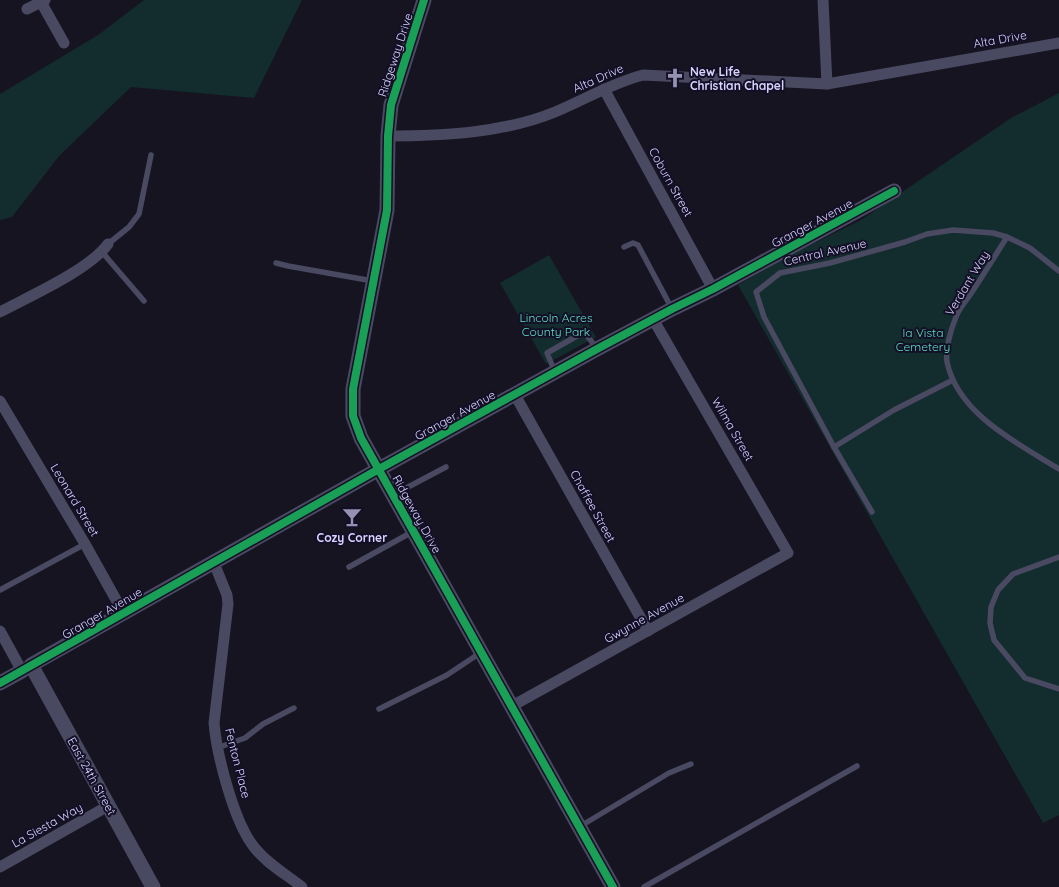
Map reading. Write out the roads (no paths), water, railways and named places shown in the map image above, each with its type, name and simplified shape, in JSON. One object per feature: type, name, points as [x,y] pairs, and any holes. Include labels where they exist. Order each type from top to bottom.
[{"type":"street","name":"Ridgeway Drive","points":[[424,0],[391,105],[388,136],[387,210],[353,389],[353,416],[361,438],[378,470],[512,706],[579,827],[609,886]]},
{"type":"street","points":[[823,0],[827,84]]},
{"type":"street","points":[[27,9],[43,1],[64,43]]},
{"type":"street","name":"Alta Drive","points":[[388,136],[434,136],[528,121],[554,112],[604,89],[643,74],[827,84],[1059,42]]},
{"type":"street","name":"Coburn Street","points":[[604,89],[713,289]]},
{"type":"street","name":"Granger Avenue","points":[[0,683],[555,372],[894,191]]},
{"type":"street","points":[[0,312],[70,274],[105,248]]},
{"type":"street","name":"Wilma Street","points":[[653,319],[788,553]]},
{"type":"street","name":"Chaffee Street","points":[[515,395],[648,631]]},
{"type":"street","name":"Leonard Street","points":[[0,402],[85,544],[124,614]]},
{"type":"street","name":"Gwynne Avenue","points":[[512,706],[788,553]]},
{"type":"street","name":"Fenton Place","points":[[214,563],[227,595],[228,604],[214,723],[217,748],[226,782],[246,836],[261,855],[302,887]]},
{"type":"street","name":"East 24th Street","points":[[0,632],[27,668],[153,887]]},
{"type":"street","name":"La Siesta Way","points":[[0,867],[108,806]]},
{"type":"lane","points":[[144,301],[105,248],[129,227],[139,214],[151,156]]},
{"type":"lane","name":"Central Avenue","points":[[834,447],[764,316],[756,292],[780,273],[830,263],[927,234],[953,230],[993,233],[1007,238],[1030,248],[1059,271]]},
{"type":"lane","name":"Verdant Way","points":[[1007,238],[956,316],[948,345],[947,360],[953,380],[968,405],[1016,442],[1059,469]]},
{"type":"lane","points":[[624,247],[632,243],[638,245],[672,308]]},
{"type":"lane","points":[[276,263],[373,281]]},
{"type":"lane","points":[[555,372],[547,352],[584,332],[597,349]]},
{"type":"lane","points":[[872,512],[834,447],[894,410],[953,380]]},
{"type":"lane","points":[[393,495],[446,467]]},
{"type":"lane","points":[[348,567],[414,532]]},
{"type":"lane","points":[[0,590],[85,544]]},
{"type":"lane","points":[[1059,557],[1013,574],[998,590],[991,607],[990,623],[994,640],[1025,678],[1059,690]]},
{"type":"lane","points":[[380,709],[447,675],[482,652]]},
{"type":"lane","points":[[217,748],[245,738],[263,724],[294,708]]},
{"type":"lane","points":[[579,827],[669,773],[691,764]]},
{"type":"lane","points":[[644,887],[857,766]]},
{"type":"place","name":"New Life Christian Chapel","points":[[675,78]]},
{"type":"place","name":"Cozy Corner","points":[[352,517]]},
{"type":"park label","name":"Lincoln Acres County Park","points":[[556,324]]},
{"type":"park label","name":"la Vista Cemetery","points":[[923,339]]}]
